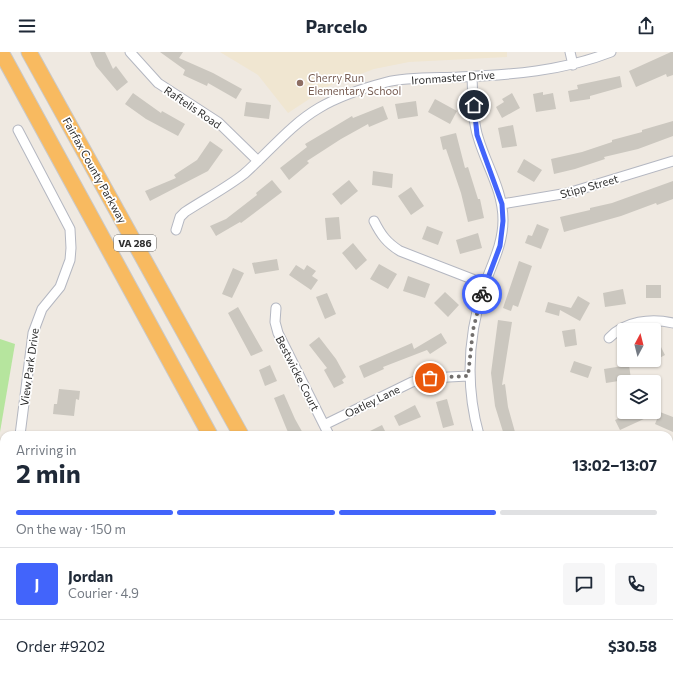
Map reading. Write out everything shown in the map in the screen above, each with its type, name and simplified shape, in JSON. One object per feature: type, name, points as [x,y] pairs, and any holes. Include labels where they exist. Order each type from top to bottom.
[{"type":"highway","name":"VA 286","points":[[1,52],[208,431]]},
{"type":"highway","name":"Fairfax County Parkway","points":[[29,52],[239,431]]},
{"type":"street","name":"Raftelis Road","points":[[130,52],[158,83],[218,122],[258,161]]},
{"type":"street","points":[[570,52],[573,65]]},
{"type":"street","name":"Ironmaster Drive","points":[[176,230],[180,217],[185,212],[231,183],[258,161],[292,128],[319,108],[358,91],[389,81],[472,77],[540,71],[573,65],[611,52]]},
{"type":"street","points":[[472,77],[477,135],[502,204],[503,221],[500,246],[485,284],[473,330],[468,376],[477,431]]},
{"type":"street","name":"View Park Drive","points":[[18,130],[70,229],[72,239],[70,260],[60,287],[42,309],[33,333],[21,431]]},
{"type":"street","name":"Stipp Street","points":[[502,204],[568,193],[673,160]]},
{"type":"street","points":[[374,221],[382,237],[390,245],[400,251],[485,284]]},
{"type":"street","name":"Bestwicke Court","points":[[276,308],[275,322],[278,334],[327,431]]},
{"type":"street","points":[[609,338],[615,331],[631,323],[657,321],[673,323]]},
{"type":"street","name":"Oatley Lane","points":[[324,425],[412,382],[430,378],[468,376]]},
{"type":"shaded area","name":"Cherry Run Elementary School","points":[[220,52],[507,52],[507,57],[409,62],[374,69],[329,86],[288,113],[258,75]]},
{"type":"green space","points":[[0,339],[15,344],[0,431]]},
{"type":"building","points":[[90,52],[105,52],[113,69],[116,66],[128,82],[117,91],[96,66]]},
{"type":"building","points":[[160,52],[183,52],[179,58],[213,73],[242,89],[236,99],[208,83],[207,86],[183,75],[185,70]]},
{"type":"building","points":[[673,52],[673,75],[667,77],[666,74],[636,87],[629,71]]},
{"type":"building","points":[[620,76],[622,87],[590,96],[590,99],[570,102],[568,91],[578,89],[577,85]]},
{"type":"building","points":[[543,92],[543,95],[553,93],[556,109],[536,112],[533,94]]},
{"type":"building","points":[[133,93],[161,113],[162,111],[185,124],[178,136],[146,119],[125,104]]},
{"type":"building","points":[[512,93],[520,108],[502,118],[496,107],[504,102],[502,99]]},
{"type":"building","points":[[435,99],[457,111],[450,124],[428,112]]},
{"type":"building","points":[[416,101],[418,116],[398,119],[395,104]]},
{"type":"building","points":[[246,102],[271,105],[269,119],[244,116]]},
{"type":"building","points":[[383,106],[388,119],[369,127],[368,124],[341,139],[307,161],[309,163],[289,180],[280,168],[307,147],[305,144],[352,116],[353,118]]},
{"type":"building","points":[[673,121],[673,136],[638,149],[604,157],[605,159],[554,174],[551,159],[582,152],[612,142],[612,140],[642,132],[642,130]]},
{"type":"building","points":[[513,125],[517,146],[502,148],[498,128]]},
{"type":"building","points":[[456,133],[465,168],[468,167],[478,199],[480,199],[484,218],[468,222],[461,193],[446,149],[443,150],[440,137]]},
{"type":"building","points":[[210,141],[223,150],[208,171],[150,201],[145,191],[176,178],[174,175],[197,160]]},
{"type":"building","points":[[524,159],[542,170],[534,182],[517,172]]},
{"type":"building","points":[[373,171],[393,174],[392,188],[372,185]]},
{"type":"building","points":[[272,180],[282,192],[241,223],[240,222],[216,236],[210,226],[226,219],[257,195],[256,193]]},
{"type":"building","points":[[349,180],[358,191],[341,205],[332,194]]},
{"type":"building","points":[[673,181],[673,199],[657,205],[656,203],[621,216],[564,232],[560,217],[612,203]]},
{"type":"building","points":[[411,187],[424,206],[411,215],[398,196]]},
{"type":"building","points":[[339,217],[341,239],[327,240],[325,218]]},
{"type":"building","points":[[537,224],[549,229],[541,249],[525,243],[528,235],[532,236]]},
{"type":"building","points":[[427,226],[443,232],[438,245],[422,239]]},
{"type":"building","points":[[478,233],[482,248],[460,254],[456,240]]},
{"type":"building","points":[[353,243],[367,260],[356,270],[342,253]]},
{"type":"building","points":[[277,259],[279,270],[255,274],[252,263]]},
{"type":"building","points":[[519,261],[532,266],[518,307],[513,305],[511,311],[503,308]]},
{"type":"building","points":[[379,264],[397,274],[388,289],[370,279]]},
{"type":"building","points":[[296,265],[304,270],[307,265],[316,271],[312,276],[318,280],[311,290],[289,275]]},
{"type":"building","points":[[233,268],[244,273],[232,298],[222,294]]},
{"type":"building","points":[[408,276],[430,284],[425,298],[403,291]]},
{"type":"building","points":[[646,285],[661,285],[661,298],[646,298]]},
{"type":"building","points":[[623,289],[626,304],[605,307],[603,293]]},
{"type":"building","points":[[445,292],[459,305],[448,317],[434,303]]},
{"type":"building","points":[[327,293],[336,314],[325,319],[316,297]]},
{"type":"building","points":[[578,296],[590,303],[580,321],[560,310],[559,316],[545,312],[548,302],[571,308]]},
{"type":"building","points":[[238,307],[263,351],[251,356],[228,313]]},
{"type":"building","points":[[498,320],[512,322],[502,385],[505,384],[508,407],[515,431],[503,431],[495,406],[491,373]]},
{"type":"building","points":[[575,329],[577,345],[565,347],[562,331]]},
{"type":"building","points":[[441,333],[447,343],[430,354],[427,350],[383,367],[384,369],[364,378],[359,366],[412,343],[414,349]]},
{"type":"building","points":[[319,337],[336,359],[346,377],[342,380],[344,383],[334,388],[324,370],[327,368],[309,345]]},
{"type":"building","points":[[661,347],[665,355],[661,357]]},
{"type":"building","points":[[574,361],[592,367],[588,378],[570,372]]},
{"type":"building","points":[[270,365],[277,381],[265,386],[259,370]]},
{"type":"building","points":[[629,367],[630,375],[617,375],[617,381],[606,383],[604,369]]},
{"type":"building","points":[[59,389],[80,391],[79,400],[76,399],[74,416],[53,414],[54,404],[57,404]]},
{"type":"building","points":[[284,394],[302,431],[288,431],[274,398]]},
{"type":"building","points":[[447,399],[454,425],[443,428],[436,402]]},
{"type":"building","points":[[415,405],[421,417],[399,426],[394,416]]},
{"type":"building","points":[[661,412],[673,417],[673,431],[655,424],[657,419],[661,419]]},
{"type":"building","points":[[617,419],[644,419],[620,430],[615,420]]},
{"type":"building","points":[[382,425],[385,431],[370,431]]},
{"type":"way so far","points":[[430,378],[468,376],[473,330],[482,294]]},
{"type":"place","name":"Cherry Run Elementary School","points":[[300,83]]},
{"type":"route","points":[[474,105],[474,120],[477,135],[498,189],[502,204],[503,221],[500,246],[482,294]]}]
